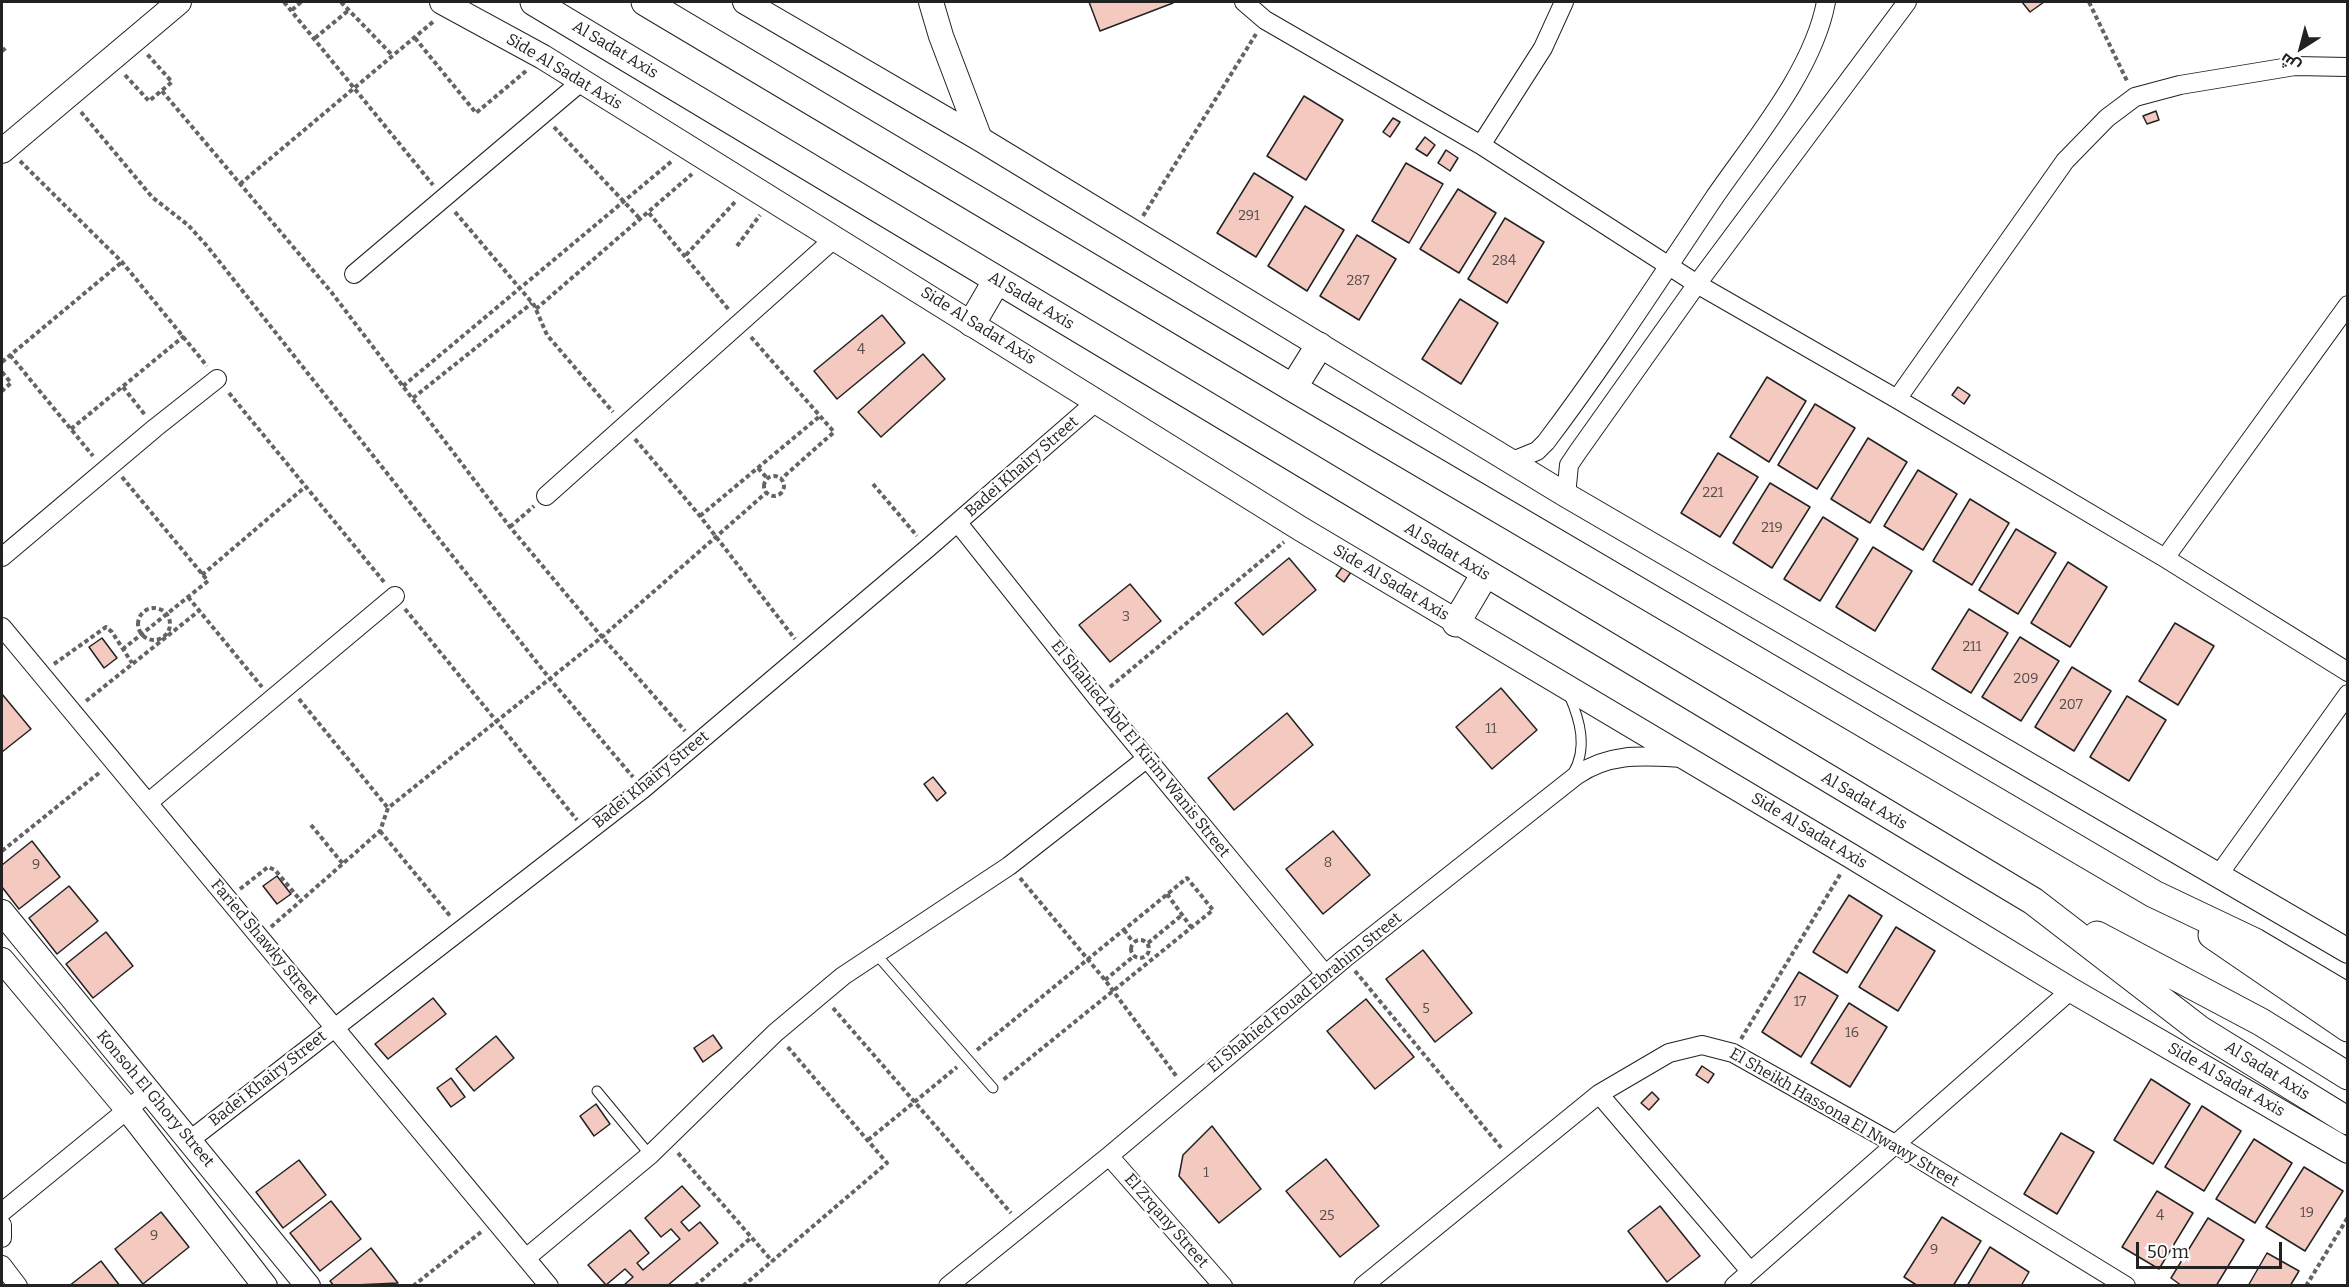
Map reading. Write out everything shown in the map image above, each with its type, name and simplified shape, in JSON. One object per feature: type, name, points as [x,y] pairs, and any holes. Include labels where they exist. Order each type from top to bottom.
[{"type":"main road","name":"Al Sadat Axis","points":[[534,2],[2033,901],[2199,1029],[2348,1121]]},
{"type":"main road","points":[[645,2],[1293,388],[2154,894],[2348,1028]]},
{"type":"main road","points":[[972,323],[998,280]]},
{"type":"main road","points":[[1293,388],[1319,346]]},
{"type":"main road","points":[[1456,623],[1485,574]]},
{"type":"main road","points":[[2154,894],[2255,942],[2348,997]]},
{"type":"main road","points":[[2033,901],[2261,1022],[2348,1076]]},
{"type":"street","points":[[3,143],[153,2]]},
{"type":"street","points":[[3,143],[67,95],[179,2]]},
{"type":"street","points":[[745,2],[980,139],[1510,462],[2217,877],[2348,951]]},
{"type":"street","points":[[931,2],[941,36],[980,139]]},
{"type":"street","points":[[1244,2],[1265,20],[1481,146],[1697,284],[1897,399],[2165,558],[2348,672]]},
{"type":"street","points":[[1481,146],[1543,48],[1564,2]]},
{"type":"street","points":[[1510,462],[1537,451],[1546,442],[1669,265],[1801,70],[1815,42],[1826,2]]},
{"type":"street","points":[[1566,495],[1569,465],[1577,453],[1697,284],[1907,2]]},
{"type":"street","name":"Side Al Sadat Axis","points":[[447,4],[543,57],[1456,623],[1851,856],[2071,990],[2348,1151]]},
{"type":"street","points":[[1897,399],[2065,161],[2108,118],[2134,97],[2180,85],[2295,66],[2348,67]]},
{"type":"street","points":[[354,274],[582,81]]},
{"type":"street","points":[[546,496],[835,238]]},
{"type":"street","points":[[2165,558],[2348,305]]},
{"type":"street","points":[[2,557],[155,428],[217,380]]},
{"type":"street","name":"Badei Khairy Street","points":[[190,1140],[334,1026],[643,789],[928,549],[1097,401]]},
{"type":"street","name":"El Shahied Abd El Kirim Wanis Street","points":[[958,523],[1146,759],[1325,975]]},
{"type":"street","points":[[149,802],[395,597]]},
{"type":"street","name":"Faried Shawky Street","points":[[2,627],[549,1286]]},
{"type":"street","points":[[2217,877],[2348,694]]},
{"type":"street","name":"El Shahied Fouad Ebrahim Street","points":[[948,1286],[1109,1156],[1345,958],[1567,783],[1599,762],[1617,757],[1685,758]]},
{"type":"street","points":[[526,1258],[650,1155],[776,1033],[821,994],[874,953],[1009,866],[1146,759]]},
{"type":"street","name":"Konsoh El Ghory Street","points":[[2,912],[308,1286]]},
{"type":"street","name":"Konsoh El Ghory Street","points":[[2,960],[128,1110],[265,1286]]},
{"type":"street","points":[[1734,1286],[2071,990]]},
{"type":"street","name":"El Sheikh Hassona El Nwawy Street","points":[[1363,1286],[1599,1094],[1677,1050],[1702,1045],[1733,1053],[1895,1144],[2126,1286]]},
{"type":"street","points":[[2,1212],[149,1092]]},
{"type":"street","points":[[1599,1094],[1750,1271]]},
{"type":"street","name":"El Zrqany Street","points":[[1109,1156],[1223,1286]]},
{"type":"street","points":[[193,1192],[218,1174]]},
{"type":"street","points":[[2,1225],[2,1238]]},
{"type":"street","points":[[2,1265],[18,1286]]},
{"type":"lane","points":[[1565,687],[1578,715],[1581,744],[1576,768],[1567,783]]},
{"type":"lane","points":[[874,953],[993,1088]]},
{"type":"lane","points":[[597,1091],[650,1155]]},
{"type":"path","points":[[284,2],[532,303],[548,335],[700,516],[805,652]]},
{"type":"path","points":[[292,10],[301,2]]},
{"type":"path","points":[[341,2],[393,56]]},
{"type":"path","points":[[2089,2],[2134,97]]},
{"type":"path","points":[[240,184],[415,38],[447,4]]},
{"type":"path","points":[[315,38],[349,10]]},
{"type":"path","points":[[1133,232],[1265,20]]},
{"type":"path","points":[[415,38],[476,113],[543,57]]},
{"type":"path","points":[[110,59],[149,101],[162,91],[172,82],[133,39]]},
{"type":"path","points":[[2,51],[7,47]]},
{"type":"path","points":[[162,91],[332,293],[510,527],[602,637],[697,744]]},
{"type":"path","points":[[67,95],[152,197],[188,225],[207,246],[549,680],[643,789]]},
{"type":"path","points":[[542,115],[641,220]]},
{"type":"path","points":[[3,143],[122,262],[587,832]]},
{"type":"path","points":[[403,386],[688,147]]},
{"type":"path","points":[[536,309],[708,160]]},
{"type":"path","points":[[686,255],[749,186]]},
{"type":"path","points":[[737,246],[771,200]]},
{"type":"path","points":[[2,362],[122,262]]},
{"type":"path","points":[[413,398],[532,303]]},
{"type":"path","points":[[72,429],[184,336]]},
{"type":"path","points":[[10,355],[72,429],[208,582],[123,649]]},
{"type":"path","points":[[2,372],[11,384],[2,391]]},
{"type":"path","points":[[123,387],[155,428]]},
{"type":"path","points":[[700,516],[819,416]]},
{"type":"path","points":[[781,479],[834,432]]},
{"type":"path","points":[[758,468],[767,478]]},
{"type":"path","points":[[777,476],[781,479],[783,484],[780,493],[771,495],[767,492],[764,488],[767,478],[777,476]]},
{"type":"path","points":[[873,484],[928,549]]},
{"type":"path","points":[[202,574],[305,487]]},
{"type":"path","points":[[259,937],[380,831],[387,807],[602,637],[767,492]]},
{"type":"path","points":[[510,527],[546,496]]},
{"type":"path","points":[[1097,698],[1301,529]]},
{"type":"path","points":[[188,597],[273,700]]},
{"type":"path","points":[[152,608],[163,610],[167,614],[171,626],[165,637],[153,640],[142,635],[138,624],[142,614],[152,608]]},
{"type":"path","points":[[74,712],[200,610]]},
{"type":"path","points":[[41,673],[106,627],[133,663]]},
{"type":"path","points":[[289,686],[387,807]]},
{"type":"path","points":[[2,851],[115,761]]},
{"type":"path","points":[[311,825],[343,864]]},
{"type":"path","points":[[380,831],[462,929]]},
{"type":"path","points":[[1733,1053],[1851,856]]},
{"type":"path","points":[[1009,866],[1105,980],[1186,1090]]},
{"type":"path","points":[[228,899],[268,867],[275,870],[301,901]]},
{"type":"path","points":[[868,1140],[915,1099],[1187,878],[1213,910],[993,1088]]},
{"type":"path","points":[[1167,894],[1191,927]]},
{"type":"path","points":[[1148,943],[1182,915]]},
{"type":"path","points":[[1124,930],[1133,942]]},
{"type":"path","points":[[1133,942],[1141,939],[1148,943],[1150,950],[1146,957]]},
{"type":"path","points":[[1133,942],[1131,949],[1134,956]]},
{"type":"path","points":[[1105,980],[1134,956],[1146,957],[1149,961]]},
{"type":"path","points":[[1345,958],[1513,1162]]},
{"type":"path","points":[[821,994],[915,1099],[1021,1225]]},
{"type":"path","points":[[743,1286],[887,1163],[776,1033]]},
{"type":"path","points":[[666,1140],[772,1261]]},
{"type":"path","points":[[2306,1286],[2348,1217]]},
{"type":"path","points":[[413,1286],[495,1221]]},
{"type":"path","points":[[695,1286],[752,1237]]},
{"type":"building","points":[[1089,2],[1172,2],[1173,3],[1100,31]]},
{"type":"building","points":[[2022,2],[2044,2],[2030,12]]},
{"type":"building","points":[[1304,96],[1343,120],[1306,180],[1267,156]]},
{"type":"building","points":[[2156,111],[2159,120],[2147,124],[2143,116]]},
{"type":"building","points":[[1393,118],[1400,122],[1390,137],[1383,132]]},
{"type":"building","points":[[1425,137],[1435,145],[1427,156],[1416,149]]},
{"type":"building","points":[[1446,150],[1458,158],[1450,171],[1438,163]]},
{"type":"building","points":[[1406,163],[1443,184],[1409,243],[1372,221]]},
{"type":"building","points":[[1254,173],[1293,197],[1256,257],[1217,233]]},
{"type":"building","points":[[1458,189],[1496,213],[1459,273],[1420,249]]},
{"type":"building","points":[[1305,206],[1344,230],[1307,291],[1268,266]]},
{"type":"building","points":[[1505,218],[1544,242],[1507,303],[1468,279]]},
{"type":"building","points":[[1357,235],[1396,259],[1359,320],[1320,296]]},
{"type":"building","points":[[1460,299],[1498,323],[1461,384],[1422,359]]},
{"type":"building","points":[[882,315],[905,343],[837,399],[814,371]]},
{"type":"building","points":[[923,354],[945,379],[881,437],[858,412]]},
{"type":"building","points":[[1767,377],[1806,401],[1769,462],[1730,437]]},
{"type":"building","points":[[1958,387],[1970,395],[1964,404],[1952,395]]},
{"type":"building","points":[[1815,404],[1855,428],[1817,489],[1778,465]]},
{"type":"building","points":[[1868,438],[1907,462],[1870,523],[1831,499]]},
{"type":"building","points":[[1718,453],[1758,477],[1720,537],[1681,513]]},
{"type":"building","points":[[1918,470],[1957,494],[1923,550],[1884,526]]},
{"type":"building","points":[[1770,483],[1810,507],[1772,568],[1733,543]]},
{"type":"building","points":[[1970,499],[2009,523],[1972,585],[1933,561]]},
{"type":"building","points":[[1823,517],[1858,539],[1820,601],[1784,579]]},
{"type":"building","points":[[2016,529],[2056,553],[2018,614],[1979,590]]},
{"type":"building","points":[[1873,547],[1912,571],[1875,631],[1836,607]]},
{"type":"building","points":[[1289,558],[1316,590],[1263,635],[1235,603]]},
{"type":"building","points":[[2068,562],[2107,587],[2070,647],[2031,623]]},
{"type":"building","points":[[1343,566],[1351,572],[1344,582],[1336,576]]},
{"type":"building","points":[[1130,584],[1161,621],[1110,662],[1079,625]]},
{"type":"building","points":[[1969,609],[2008,633],[1971,693],[1932,669]]},
{"type":"building","points":[[2175,623],[2214,646],[2178,705],[2139,681]]},
{"type":"building","points":[[2020,637],[2059,661],[2021,721],[1982,697]]},
{"type":"building","points":[[102,638],[117,658],[104,668],[89,647]]},
{"type":"building","points":[[2072,667],[2111,691],[2074,751],[2035,727]]},
{"type":"building","points":[[1501,688],[1537,730],[1492,769],[1456,727]]},
{"type":"building","points":[[2,694],[31,729],[2,752]]},
{"type":"building","points":[[2127,696],[2166,720],[2129,781],[2090,757]]},
{"type":"building","points":[[1287,713],[1313,745],[1234,810],[1208,778]]},
{"type":"building","points":[[933,777],[946,793],[937,801],[924,784]]},
{"type":"building","points":[[1333,831],[1370,875],[1323,914],[1286,869]]},
{"type":"building","points":[[32,841],[60,877],[19,909],[2,887],[2,865]]},
{"type":"building","points":[[277,876],[291,894],[277,904],[263,886]]},
{"type":"building","points":[[69,886],[98,921],[57,954],[29,918]]},
{"type":"building","points":[[1849,895],[1882,916],[1847,973],[1813,952]]},
{"type":"building","points":[[1896,927],[1935,951],[1898,1011],[1859,987]]},
{"type":"building","points":[[106,932],[133,966],[93,998],[66,964]]},
{"type":"building","points":[[1423,950],[1472,1013],[1435,1042],[1386,979]]},
{"type":"building","points":[[1799,972],[1838,996],[1801,1057],[1762,1032]]},
{"type":"building","points":[[433,998],[446,1014],[388,1059],[375,1044]]},
{"type":"building","points":[[1366,999],[1414,1057],[1375,1089],[1327,1031]]},
{"type":"building","points":[[1849,1003],[1887,1027],[1850,1087],[1811,1063]]},
{"type":"building","points":[[713,1035],[722,1048],[703,1062],[694,1048]]},
{"type":"building","points":[[496,1036],[514,1058],[474,1091],[456,1069]]},
{"type":"building","points":[[1702,1066],[1714,1074],[1708,1083],[1696,1075]]},
{"type":"building","points":[[451,1078],[465,1097],[451,1107],[437,1088]]},
{"type":"building","points":[[2151,1079],[2190,1104],[2153,1164],[2114,1140]]},
{"type":"building","points":[[1652,1092],[1659,1099],[1649,1110],[1641,1103]]},
{"type":"building","points":[[596,1104],[610,1124],[594,1136],[580,1116]]},
{"type":"building","points":[[2202,1106],[2241,1131],[2204,1191],[2165,1167]]},
{"type":"building","points":[[1212,1126],[1261,1189],[1219,1223],[1179,1176],[1183,1155]]},
{"type":"building","points":[[2061,1133],[2094,1152],[2057,1214],[2024,1194]]},
{"type":"building","points":[[2254,1139],[2292,1163],[2255,1223],[2216,1199]]},
{"type":"building","points":[[1326,1159],[1379,1226],[1340,1257],[1286,1191]]},
{"type":"building","points":[[299,1160],[326,1195],[283,1228],[256,1192]]},
{"type":"building","points":[[2304,1167],[2343,1191],[2305,1251],[2266,1227]]},
{"type":"building","points":[[682,1186],[700,1206],[681,1222],[689,1231],[700,1222],[718,1243],[667,1286],[623,1286],[633,1277],[625,1269],[606,1285],[588,1265],[630,1230],[649,1253],[637,1263],[643,1270],[680,1239],[671,1229],[661,1237],[645,1218]]},
{"type":"building","points":[[2157,1191],[2193,1213],[2159,1269],[2122,1247]]},
{"type":"building","points":[[331,1201],[361,1239],[320,1271],[290,1233]]},
{"type":"building","points":[[1660,1206],[1700,1256],[1667,1282],[1628,1231]]},
{"type":"building","points":[[161,1212],[189,1247],[143,1284],[115,1249]]},
{"type":"building","points":[[1942,1217],[1981,1241],[1953,1286],[1918,1286],[1904,1277]]},
{"type":"building","points":[[2208,1218],[2244,1240],[2216,1286],[2182,1286],[2171,1278]]},
{"type":"building","points":[[1990,1247],[2029,1272],[2021,1286],[1967,1286]]},
{"type":"building","points":[[371,1248],[398,1283],[334,1286],[330,1281]]},
{"type":"building","points":[[2267,1253],[2299,1271],[2290,1286],[2248,1286]]},
{"type":"building","points":[[101,1261],[120,1286],[69,1286]]}]
